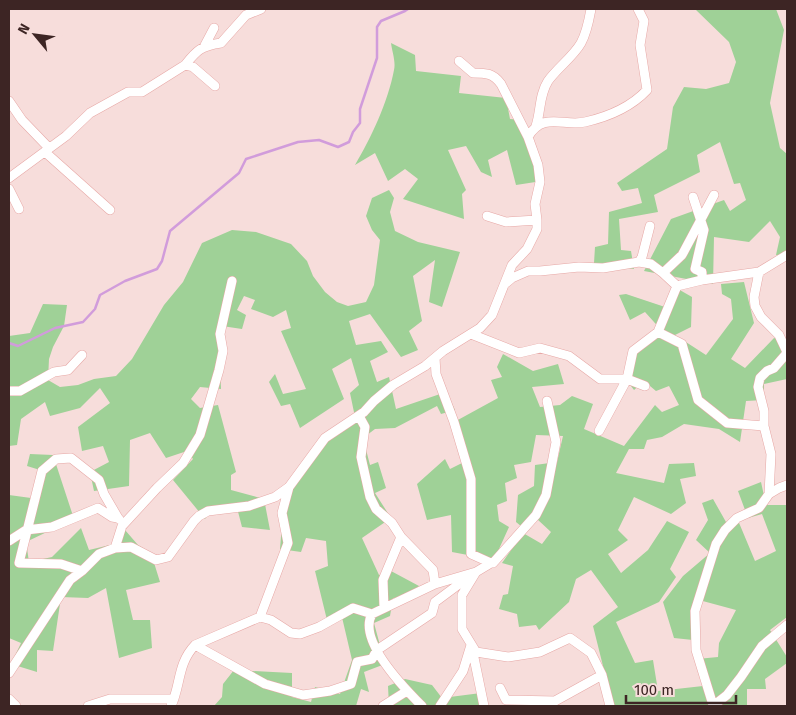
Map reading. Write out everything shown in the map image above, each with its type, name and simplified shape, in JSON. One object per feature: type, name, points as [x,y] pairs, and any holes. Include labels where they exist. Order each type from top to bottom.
[{"type":"street","points":[[205,45],[221,43],[246,15],[261,9]]},
{"type":"street","points":[[528,137],[536,126],[540,114],[540,96],[548,81],[581,43],[591,9]]},
{"type":"street","points":[[536,126],[552,121],[582,123],[604,116],[634,102],[646,90],[640,45],[644,21],[638,9]]},
{"type":"street","points":[[9,178],[108,102],[128,92],[142,92],[185,65],[194,53],[205,45],[214,28]]},
{"type":"street","points":[[260,617],[288,543],[282,513],[290,487],[325,438],[359,416],[393,385],[486,323],[492,315],[506,284],[514,261],[527,248],[537,229],[535,204],[540,182],[538,165],[528,137],[497,78],[489,73],[473,73],[459,61]]},
{"type":"street","points":[[185,65],[193,67],[215,86]]},
{"type":"street","points":[[9,101],[47,150],[110,210]]},
{"type":"street","points":[[9,189],[19,209]]},
{"type":"street","points":[[663,272],[682,255],[714,194]]},
{"type":"street","points":[[693,197],[704,230],[695,269],[702,272],[702,280]]},
{"type":"street","points":[[487,216],[506,222],[537,220]]},
{"type":"street","points":[[639,262],[650,226]]},
{"type":"street","points":[[677,286],[702,280],[760,272],[787,255]]},
{"type":"street","points":[[506,284],[512,278],[528,271],[603,268],[639,262],[651,264],[663,272],[677,286]]},
{"type":"street","points":[[760,272],[754,298],[755,306],[761,317],[779,335],[787,352],[774,368],[767,371],[760,378],[758,387],[764,411],[764,426],[771,454],[769,494]]},
{"type":"street","points":[[115,548],[122,526],[183,463],[200,436],[223,351],[220,334],[232,281]]},
{"type":"street","points":[[599,430],[626,379],[633,351],[658,332],[677,286]]},
{"type":"street","points":[[658,332],[682,344],[698,400],[727,423],[764,426]]},
{"type":"street","points":[[471,334],[519,352],[540,348],[569,356],[600,379],[626,379],[645,386]]},
{"type":"street","points":[[9,391],[20,391],[54,372],[68,370],[82,355]]},
{"type":"street","points":[[435,358],[436,374],[454,422],[471,479],[471,554],[491,563]]},
{"type":"street","points":[[195,645],[266,684],[303,695],[330,691],[351,684],[357,662],[372,659],[377,650],[432,613],[435,602],[476,572],[493,563],[536,515],[546,496],[556,442],[547,401]]},
{"type":"street","points":[[359,416],[365,427],[361,457],[370,497],[376,509],[392,523],[400,537],[433,570],[435,584]]},
{"type":"street","points":[[82,571],[61,564],[19,563],[42,471],[56,459],[71,458],[99,480],[104,494],[122,526]]},
{"type":"street","points":[[787,485],[769,494],[759,508],[737,518],[725,530],[716,544],[695,611],[696,650],[714,706],[727,695],[762,646],[787,624]]},
{"type":"street","points":[[9,673],[70,580],[99,554],[115,548],[131,548],[156,560],[162,560],[168,557],[194,520],[199,516],[208,511],[249,506],[275,497],[290,487]]},
{"type":"street","points":[[9,541],[26,530],[52,527],[98,508],[112,517],[118,518]]},
{"type":"street","points":[[384,608],[383,580],[400,537]]},
{"type":"street","points":[[422,706],[389,668],[377,650],[368,628],[369,619],[372,614],[435,584],[476,572]]},
{"type":"street","points":[[476,572],[462,595],[462,629],[476,652],[508,656],[540,652],[570,638],[591,653],[602,675],[610,706]]},
{"type":"street","points":[[88,706],[110,699],[172,702],[179,672],[195,645],[260,617],[271,620],[291,632],[300,634],[318,627],[352,608],[372,614]]},
{"type":"street","points":[[440,706],[464,671],[471,645]]},
{"type":"street","points":[[471,645],[484,706]]},
{"type":"street","points":[[500,688],[506,700],[555,701],[602,675]]},
{"type":"street","points":[[383,706],[407,690]]},
{"type":"street","points":[[9,699],[16,706]]},
{"type":"green space","points":[[695,9],[776,9],[784,30],[770,103],[780,148],[787,154],[787,256],[776,255],[780,237],[770,221],[749,242],[714,237],[713,284],[644,271],[671,219],[724,200],[730,211],[746,200],[740,183],[734,184],[720,142],[697,155],[700,172],[654,195],[658,212],[619,219],[621,250],[631,251],[634,269],[594,263],[595,247],[608,244],[609,212],[642,203],[638,188],[622,191],[617,183],[667,149],[673,107],[684,87],[706,89],[729,83],[736,62],[729,42]]},
{"type":"green space","points":[[391,43],[415,55],[416,71],[461,76],[459,93],[506,98],[510,119],[522,120],[542,181],[516,185],[507,150],[488,160],[492,177],[481,172],[466,146],[448,150],[466,190],[462,194],[464,219],[403,199],[418,179],[405,169],[388,181],[375,153],[355,165],[373,132],[388,95],[394,67]]},
{"type":"green space","points":[[389,190],[394,198],[390,212],[395,231],[418,242],[460,252],[442,307],[429,302],[435,260],[413,276],[422,321],[409,331],[418,350],[401,357],[370,314],[349,321],[356,345],[381,341],[388,352],[370,361],[377,382],[389,377],[396,409],[446,392],[455,410],[441,414],[437,406],[395,428],[375,429],[363,438],[370,465],[378,462],[386,488],[375,493],[391,518],[362,538],[379,575],[391,571],[419,586],[412,597],[393,598],[390,616],[374,623],[385,664],[364,672],[369,692],[361,689],[356,706],[214,706],[222,697],[223,684],[234,670],[292,673],[292,697],[311,702],[315,687],[340,694],[352,660],[341,613],[327,620],[315,571],[328,566],[326,541],[306,538],[301,552],[280,549],[284,499],[321,437],[355,417],[350,393],[359,385],[351,358],[332,369],[344,399],[300,428],[290,404],[281,406],[269,382],[275,374],[283,394],[306,389],[281,331],[291,328],[286,310],[273,317],[251,309],[255,300],[244,296],[237,310],[246,315],[242,329],[222,326],[219,346],[221,389],[200,387],[191,399],[200,408],[218,405],[236,472],[231,475],[231,490],[264,499],[270,530],[242,527],[236,504],[212,509],[205,519],[173,480],[193,459],[187,451],[166,458],[150,433],[130,440],[129,486],[94,491],[90,472],[109,462],[103,446],[82,451],[78,427],[110,403],[100,388],[80,408],[50,416],[45,402],[21,419],[17,445],[9,446],[9,336],[30,333],[43,304],[67,305],[64,326],[49,359],[48,380],[60,387],[78,385],[94,379],[116,376],[132,359],[164,305],[183,282],[202,243],[232,230],[256,232],[291,244],[307,261],[313,276],[325,292],[337,302],[348,306],[366,302],[374,285],[380,240],[372,230],[366,216],[372,198]]},
{"type":"green space","points":[[744,282],[754,323],[731,359],[745,368],[774,338],[787,342],[787,379],[764,384],[764,400],[746,401],[740,442],[719,429],[684,424],[662,437],[647,440],[644,449],[629,449],[616,473],[664,483],[669,464],[694,463],[696,476],[680,479],[686,503],[671,514],[634,497],[618,530],[628,540],[608,554],[621,573],[648,550],[667,521],[689,532],[670,569],[676,577],[659,602],[616,622],[635,663],[653,660],[658,691],[703,686],[697,659],[718,657],[719,643],[736,610],[699,600],[693,640],[674,638],[663,602],[683,576],[710,553],[696,540],[708,520],[702,503],[713,499],[726,522],[737,518],[755,561],[776,551],[762,514],[748,518],[738,491],[761,482],[766,505],[787,505],[787,617],[770,630],[787,657],[787,663],[765,679],[766,689],[747,689],[747,706],[613,706],[593,626],[618,607],[591,570],[576,579],[569,602],[539,630],[536,625],[519,627],[517,614],[499,609],[503,595],[508,594],[513,566],[502,563],[523,533],[542,544],[551,532],[537,519],[527,531],[516,522],[518,495],[534,486],[535,465],[557,462],[563,436],[536,435],[531,462],[514,465],[517,478],[505,483],[507,501],[497,505],[499,521],[509,527],[494,560],[452,552],[451,515],[427,520],[417,484],[445,459],[450,469],[468,460],[456,421],[498,398],[491,380],[502,377],[497,367],[503,354],[533,371],[558,364],[564,384],[532,387],[540,407],[560,405],[572,396],[593,404],[584,429],[624,446],[655,405],[662,412],[679,405],[669,386],[656,391],[644,381],[634,390],[628,382],[633,357],[663,332],[645,312],[630,320],[619,295],[626,294],[671,309],[678,289],[692,297],[691,327],[675,335],[706,355],[733,319],[731,299],[722,294],[721,284]]},
{"type":"green space","points":[[30,454],[53,455],[74,519],[26,542],[29,562],[52,557],[81,528],[89,550],[114,544],[125,530],[138,545],[151,553],[160,582],[126,590],[133,620],[150,620],[152,648],[119,658],[106,588],[88,598],[61,597],[53,651],[37,650],[37,672],[11,664],[21,643],[9,638],[9,495],[31,498],[40,470],[27,466]]},
{"type":"green space","points":[[405,679],[432,685],[442,698],[481,693],[484,706],[389,706],[388,686]]},
{"type":"waterway","points":[[9,343],[18,346],[55,328],[83,322],[95,309],[100,295],[125,281],[157,269],[162,261],[170,231],[239,173],[246,159],[298,142],[319,140],[338,147],[349,142],[353,132],[360,123],[360,109],[377,58],[377,27],[381,21],[408,9]]}]
